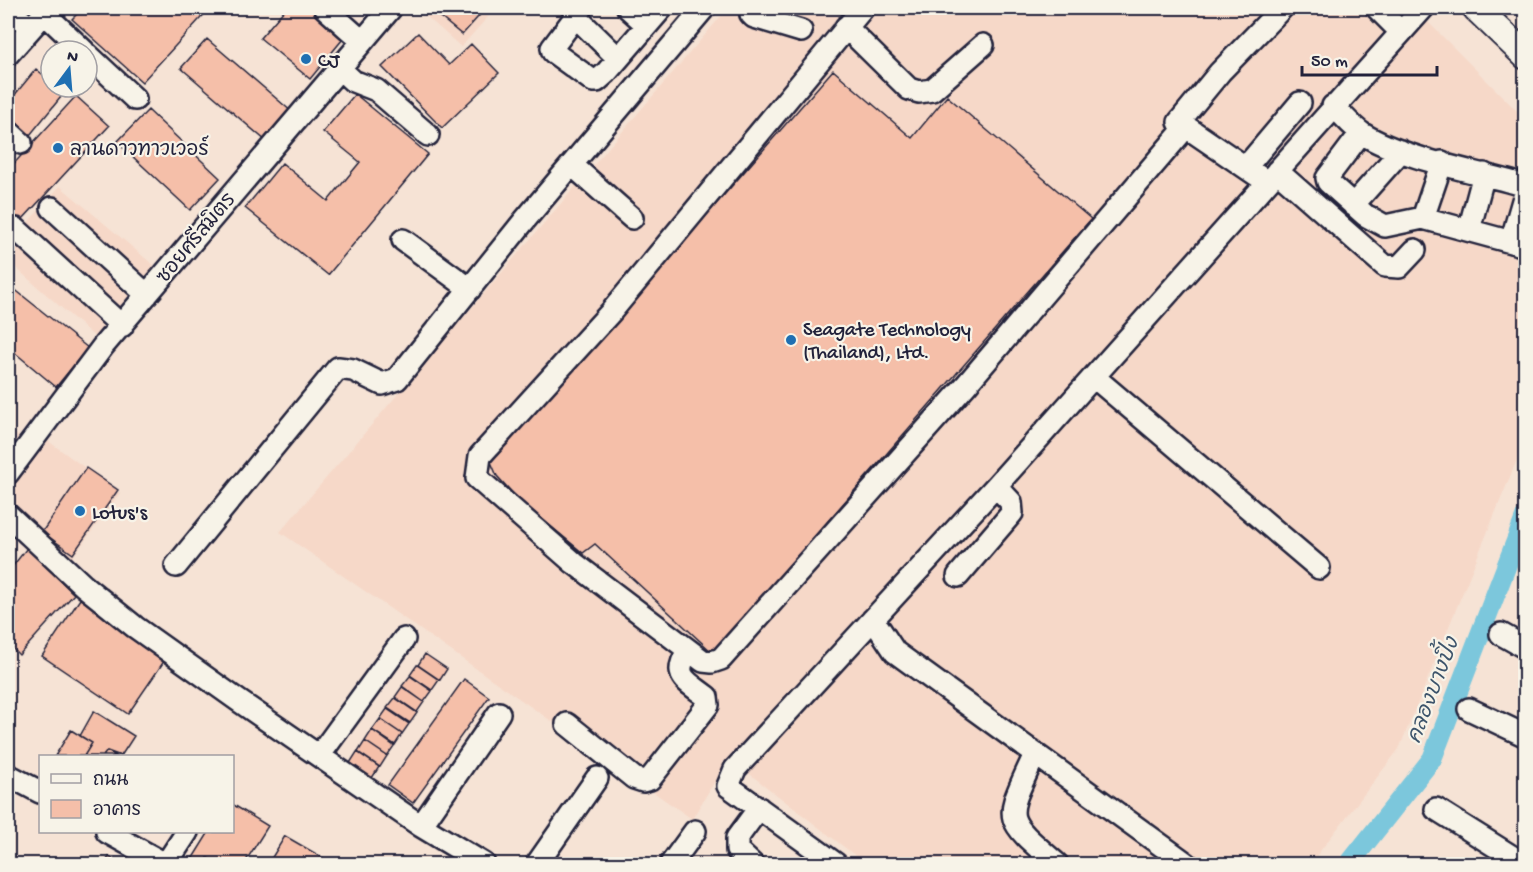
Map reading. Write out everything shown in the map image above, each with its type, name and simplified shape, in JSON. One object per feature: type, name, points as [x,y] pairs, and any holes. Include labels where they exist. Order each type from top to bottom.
[{"type":"main road","points":[[1476,8],[1526,56]]},
{"type":"street","points":[[325,8],[362,41]]},
{"type":"street","name":"ซอยศรีสมิตร","points":[[8,473],[147,295],[391,8]]},
{"type":"street","points":[[628,8],[647,25]]},
{"type":"street","points":[[618,58],[579,12],[553,44],[553,52],[592,81],[597,81],[618,58],[662,8]]},
{"type":"street","points":[[176,566],[338,368],[353,370],[382,384],[397,379],[704,8]]},
{"type":"street","points":[[753,8],[751,14],[754,17],[801,31]]},
{"type":"street","points":[[863,8],[611,312],[480,456],[477,468],[477,478],[574,563],[704,661],[712,662],[721,659],[966,385],[1186,127]]},
{"type":"street","points":[[1282,8],[1220,72],[1179,122],[1246,167],[1272,177],[1385,266],[1399,267],[1415,250]]},
{"type":"street","points":[[1377,8],[1400,31]]},
{"type":"street","points":[[836,864],[728,786],[741,761],[996,486],[1333,106],[1423,8]]},
{"type":"street","points":[[8,10],[41,16],[70,39]]},
{"type":"street","points":[[8,54],[41,16]]},
{"type":"street","points":[[846,27],[909,89],[919,92],[932,90],[983,45]]},
{"type":"street","points":[[99,64],[135,99]]},
{"type":"street","points":[[339,69],[353,81],[376,90],[428,135]]},
{"type":"street","points":[[1246,167],[1300,103]]},
{"type":"street","points":[[1333,106],[1361,133],[1401,152],[1484,174],[1526,188],[1518,244],[1423,218],[1385,226],[1365,215],[1328,182],[1327,178],[1361,133]]},
{"type":"street","points":[[1353,205],[1401,152]]},
{"type":"street","points":[[1423,218],[1442,162]]},
{"type":"street","points":[[572,165],[632,218]]},
{"type":"street","points":[[1469,230],[1484,174]]},
{"type":"street","points":[[52,208],[147,295]]},
{"type":"street","points":[[16,229],[122,326]]},
{"type":"street","points":[[403,240],[470,289]]},
{"type":"street","points":[[1094,377],[1319,568]]},
{"type":"street","points":[[958,576],[1012,513],[1011,502],[996,486]]},
{"type":"street","points":[[8,515],[84,586],[135,627],[421,826],[484,864]]},
{"type":"street","points":[[873,619],[895,652],[1187,864]]},
{"type":"street","points":[[1501,634],[1526,648]]},
{"type":"street","points":[[319,756],[404,639]]},
{"type":"street","points":[[567,724],[634,778],[650,779],[708,705],[707,697],[679,671],[680,663],[688,651]]},
{"type":"street","points":[[1469,709],[1526,736]]},
{"type":"street","points":[[421,826],[499,713]]},
{"type":"street","points":[[1035,754],[1011,808],[1013,823],[1057,864]]},
{"type":"street","points":[[8,775],[39,791]]},
{"type":"street","points":[[537,864],[597,778]]},
{"type":"street","points":[[752,864],[736,850],[737,838],[759,808]]},
{"type":"street","points":[[1436,809],[1520,858]]},
{"type":"street","points":[[671,864],[695,831]]},
{"type":"street","points":[[111,833],[165,864],[186,833]]},
{"type":"shaded area","points":[[417,8],[496,8],[461,47]]},
{"type":"shaded area","points":[[728,8],[1414,8],[1525,119],[1525,440],[1399,749],[1310,864],[866,864],[729,758],[692,819],[280,532]]},
{"type":"shaded area","points":[[60,186],[164,274],[104,345],[8,261],[8,245]]},
{"type":"shaded area","points":[[8,427],[24,441],[8,462]]},
{"type":"shaded area","points":[[37,433],[120,493],[67,565],[8,514],[8,473]]},
{"type":"building","points":[[83,8],[210,8],[142,82],[99,43],[99,39],[94,39],[72,19]]},
{"type":"building","name":"CJ","points":[[286,8],[314,8],[347,34],[310,79],[260,38]]},
{"type":"building","points":[[429,8],[486,8],[462,35]]},
{"type":"building","points":[[8,17],[26,32],[8,54]]},
{"type":"building","points":[[418,33],[449,65],[471,44],[499,73],[442,128],[382,67]]},
{"type":"building","points":[[207,39],[292,112],[266,141],[181,68]]},
{"type":"building","points":[[36,69],[39,71],[39,99],[59,99],[30,135],[8,117],[8,103]]},
{"type":"building","name":"Seagate Technology (Thailand), Ltd.","points":[[833,70],[912,138],[947,96],[1091,219],[713,653],[595,544],[583,553],[518,499],[497,476],[491,462]]},
{"type":"building","points":[[355,94],[428,154],[328,275],[245,208],[282,163],[328,201],[360,162],[323,132]]},
{"type":"building","name":"ลานดาวทาวเวอร์","points":[[73,99],[79,99],[109,126],[8,235],[8,170]]},
{"type":"building","points":[[148,110],[220,178],[190,210],[117,142]]},
{"type":"building","points":[[8,284],[88,348],[56,387],[8,347]]},
{"type":"building","name":"Lotus's","points":[[86,468],[118,490],[73,554],[42,532]]},
{"type":"building","points":[[27,548],[74,594],[19,655],[8,644],[8,572]]},
{"type":"building","points":[[80,599],[167,657],[128,714],[42,656]]},
{"type":"building","points":[[425,654],[447,669],[440,680],[418,665]]},
{"type":"building","points":[[417,665],[439,680],[432,690],[410,675]]},
{"type":"building","points":[[410,676],[432,691],[424,702],[402,686]]},
{"type":"building","points":[[464,679],[489,697],[413,803],[388,785]]},
{"type":"building","points":[[402,687],[424,702],[417,712],[395,697]]},
{"type":"building","points":[[395,698],[417,713],[410,723],[387,708]]},
{"type":"building","points":[[387,709],[409,724],[402,734],[380,719]]},
{"type":"building","points":[[94,711],[134,736],[122,755],[107,751],[104,755],[85,755],[92,743],[80,736]]},
{"type":"building","points":[[380,719],[402,734],[395,745],[372,730]]},
{"type":"building","points":[[71,730],[92,743],[85,755],[56,755]]},
{"type":"building","points":[[372,730],[394,746],[387,756],[365,741]]},
{"type":"building","points":[[365,741],[387,756],[380,767],[358,752]]},
{"type":"building","points":[[357,752],[379,767],[372,778],[350,763]]},
{"type":"building","points":[[234,805],[268,826],[244,864],[218,864],[208,858],[204,864],[191,861],[208,833],[234,833]]},
{"type":"building","points":[[285,836],[325,859],[321,864],[268,864]]},
{"type":"building","points":[[109,857],[122,864],[104,864]]},
{"type":"waterway","name":"คลองบางปิ้ง","points":[[1349,864],[1432,759],[1526,515]]},
{"type":"place","name":"CJ","points":[[306,59]]},
{"type":"place","name":"ลานดาวทาวเวอร์","points":[[58,148]]},
{"type":"place","name":"Seagate Technology (Thailand), Ltd.","points":[[791,340]]},
{"type":"place","name":"Lotus's","points":[[80,511]]}]
